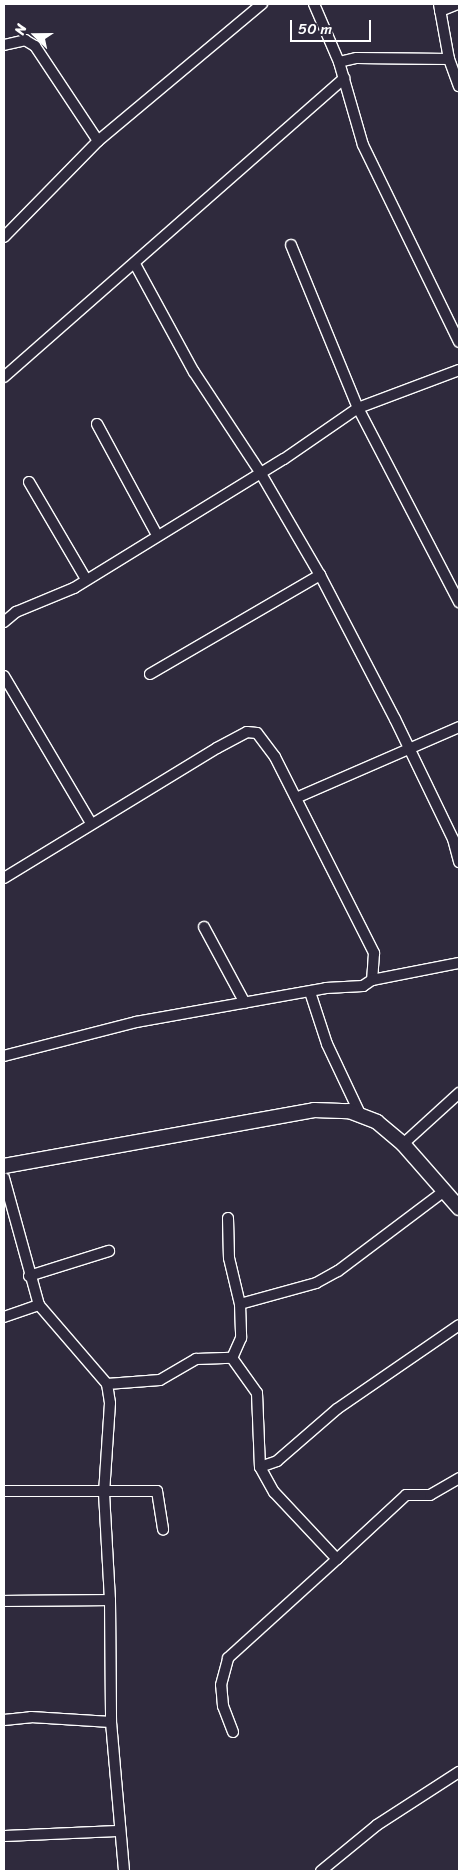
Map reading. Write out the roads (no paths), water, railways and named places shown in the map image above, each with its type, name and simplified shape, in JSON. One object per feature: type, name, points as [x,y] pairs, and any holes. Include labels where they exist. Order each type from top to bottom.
[{"type":"street","points":[[4,237],[98,141],[262,4]]},
{"type":"street","points":[[314,4],[339,62],[363,145],[459,342]]},
{"type":"street","points":[[457,4],[439,7],[449,59],[459,86]]},
{"type":"street","points":[[4,45],[25,40],[35,46],[98,141]]},
{"type":"street","points":[[339,62],[357,58],[449,59]]},
{"type":"street","points":[[4,377],[135,264],[344,78]]},
{"type":"street","points":[[291,245],[358,408],[459,602]]},
{"type":"street","points":[[135,264],[194,372],[260,472],[320,575],[410,749],[453,839],[459,862]]},
{"type":"street","points":[[4,622],[16,612],[86,579],[260,472],[358,408],[459,370]]},
{"type":"street","points":[[97,424],[158,535]]},
{"type":"street","points":[[29,482],[86,579]]},
{"type":"street","points":[[150,674],[320,575]]},
{"type":"street","points":[[4,676],[91,823]]},
{"type":"street","points":[[296,798],[459,727]]},
{"type":"street","points":[[4,878],[91,823],[247,732],[257,733],[265,739],[374,953],[372,980]]},
{"type":"street","points":[[204,927],[245,1003]]},
{"type":"street","points":[[4,1056],[136,1022],[310,992],[363,986],[372,980],[459,963]]},
{"type":"street","points":[[310,992],[328,1044],[360,1116]]},
{"type":"street","points":[[404,1144],[459,1093]]},
{"type":"street","points":[[4,1166],[314,1110],[349,1111],[377,1122],[404,1144],[443,1192],[459,1208]]},
{"type":"street","points":[[4,1178],[29,1276],[39,1305],[107,1384],[110,1403],[104,1493],[110,1600],[111,1722],[118,1831],[124,1871]]},
{"type":"street","points":[[240,1304],[316,1283],[331,1275],[378,1243],[443,1192]]},
{"type":"street","points":[[228,1218],[229,1258],[240,1304],[242,1338],[232,1358]]},
{"type":"street","points":[[29,1276],[109,1251]]},
{"type":"street","points":[[4,1318],[39,1305]]},
{"type":"street","points":[[260,1468],[277,1461],[337,1409],[459,1325]]},
{"type":"street","points":[[107,1384],[160,1380],[196,1359],[232,1358]]},
{"type":"street","points":[[232,1358],[256,1393],[260,1468],[274,1492],[337,1559]]},
{"type":"street","points":[[233,1732],[223,1706],[221,1685],[228,1658],[406,1495],[430,1495],[459,1478]]},
{"type":"street","points":[[4,1491],[104,1493],[156,1491],[163,1530]]},
{"type":"street","points":[[4,1601],[110,1600]]},
{"type":"street","points":[[4,1720],[31,1717],[111,1722]]},
{"type":"street","points":[[321,1871],[377,1825],[459,1772]]},
{"type":"street","points":[[4,1836],[118,1831]]}]
